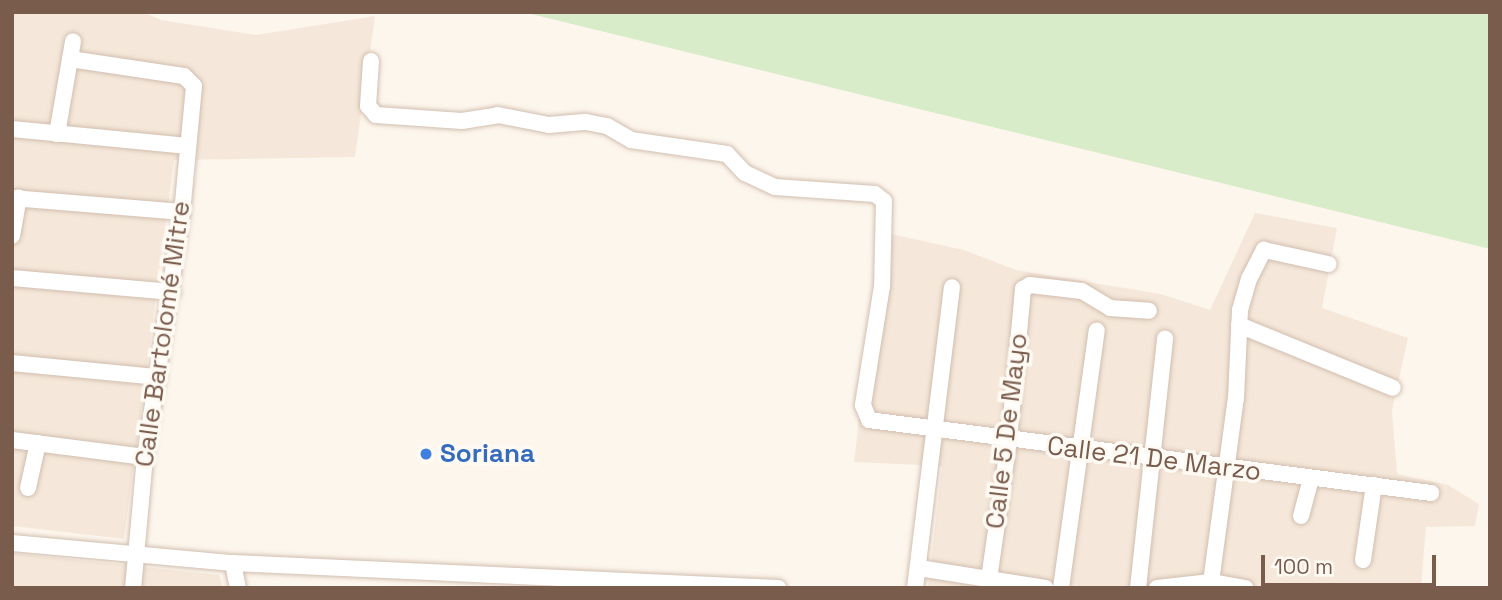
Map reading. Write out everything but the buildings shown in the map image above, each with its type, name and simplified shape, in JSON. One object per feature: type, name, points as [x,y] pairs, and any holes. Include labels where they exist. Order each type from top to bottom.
[{"type":"street","points":[[57,134],[74,41]]},
{"type":"street","name":"Calle Bartolomé Mitre","points":[[70,59],[128,67],[192,81],[182,212],[145,457],[132,588]]},
{"type":"street","name":"Calle 21 De Marzo","points":[[371,61],[368,106],[376,115],[462,121],[498,115],[549,125],[586,122],[607,126],[631,140],[727,154],[745,173],[775,187],[875,194],[884,201],[882,286],[863,412],[878,422],[1083,451],[1431,492]]},
{"type":"street","points":[[12,129],[188,146]]},
{"type":"street","points":[[12,236],[16,198],[182,212]]},
{"type":"street","points":[[1211,582],[1236,398],[1243,296],[1264,250],[1328,264]]},
{"type":"street","points":[[12,278],[172,292]]},
{"type":"street","name":"Calle 5 De Mayo","points":[[989,579],[1009,440],[1023,292],[1027,286],[1082,291],[1110,308],[1149,311]]},
{"type":"street","points":[[915,588],[952,287]]},
{"type":"street","points":[[1239,325],[1393,387]]},
{"type":"street","points":[[1061,588],[1083,451],[1097,330]]},
{"type":"street","points":[[1138,588],[1165,338]]},
{"type":"street","points":[[12,363],[158,377]]},
{"type":"street","points":[[12,440],[145,457]]},
{"type":"street","points":[[28,488],[38,443]]},
{"type":"street","points":[[1301,516],[1311,479]]},
{"type":"street","points":[[1363,560],[1374,485]]},
{"type":"street","points":[[12,543],[135,556],[560,583],[778,588]]},
{"type":"street","points":[[233,563],[239,588]]},
{"type":"street","points":[[919,568],[1045,588]]},
{"type":"street","points":[[1157,588],[1211,582],[1245,588]]},
{"type":"shaded area","points":[[12,12],[143,12],[161,20],[256,35],[375,16],[355,157],[174,160],[124,539],[12,526]]},
{"type":"shaded area","points":[[1255,213],[1337,228],[1322,308],[1408,338],[1392,410],[1397,474],[1448,485],[1479,504],[1475,526],[1426,527],[1421,588],[928,588],[942,466],[854,462],[882,232],[964,250],[1016,270],[1161,294],[1210,310]]},
{"type":"shaded area","points":[[12,553],[219,575],[223,588],[12,588]]},
{"type":"green space","points":[[523,12],[1490,12],[1490,249]]},
{"type":"place","name":"Soriana","points":[[426,454]]}]
